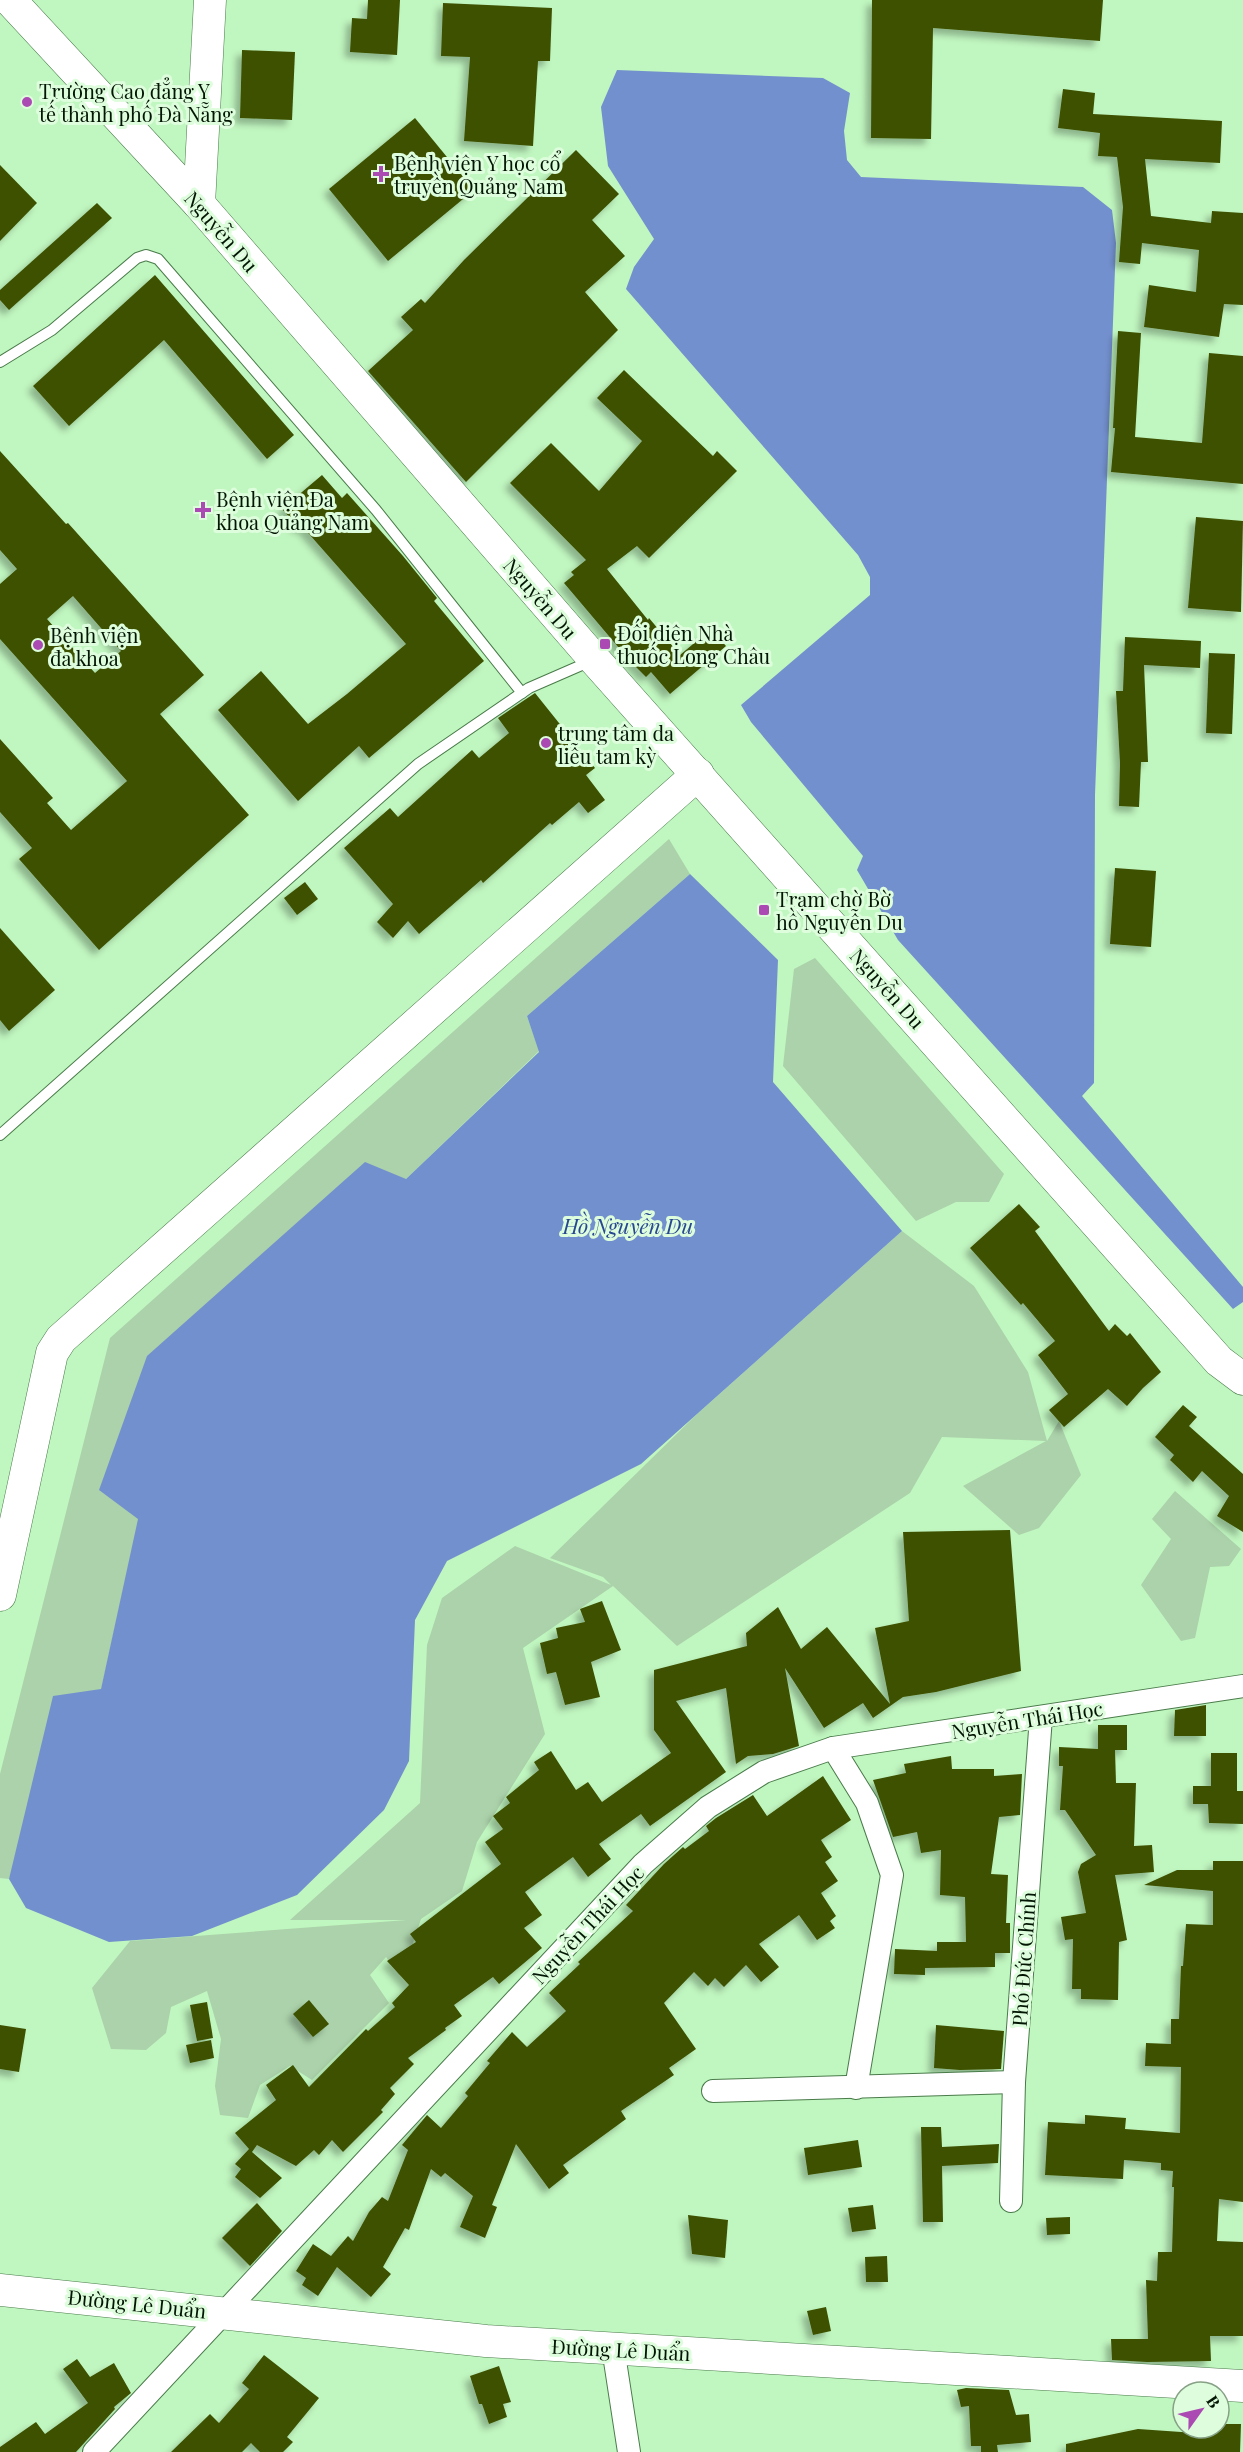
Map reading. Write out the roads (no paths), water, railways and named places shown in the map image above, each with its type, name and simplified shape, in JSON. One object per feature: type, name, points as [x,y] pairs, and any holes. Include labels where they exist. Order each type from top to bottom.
[{"type":"street","name":"Nguyễn Du","points":[[10,0],[199,204],[594,659],[1219,1361],[1243,1379]]},
{"type":"street","points":[[199,204],[210,0]]},
{"type":"street","points":[[0,1594],[52,1353],[61,1339],[698,774]]},
{"type":"street","name":"Nguyễn Thái Học","points":[[106,2448],[224,2312],[643,1864],[708,1807],[764,1772],[833,1748],[1243,1686]]},
{"type":"street","name":"Phó Đức Chính","points":[[1011,2202],[1014,2082],[1041,1717]]},
{"type":"street","points":[[833,1748],[867,1803],[892,1875],[856,2088]]},
{"type":"street","points":[[713,2091],[751,2088],[856,2088],[1014,2082]]},
{"type":"street","name":"Đường Lê Duẩn","points":[[0,2290],[486,2341],[1243,2386]]},
{"type":"street","points":[[613,2348],[629,2452]]},
{"type":"lane","points":[[0,362],[52,330],[137,258],[146,255],[158,259],[376,510],[522,693]]},
{"type":"lane","points":[[0,1135],[418,764],[522,693],[594,659]]},
{"type":"water","points":[[617,70],[823,78],[850,93],[844,131],[847,160],[861,177],[1083,187],[1112,210],[1116,243],[1095,795],[1094,1083],[1082,1096],[1243,1287],[1243,1302],[1233,1309],[898,940],[857,870],[863,856],[751,722],[741,705],[870,595],[870,577],[858,555],[626,289],[634,267],[654,239],[608,166],[601,107]]},
{"type":"water","name":"Hồ Nguyễn Du","points":[[690,874],[778,960],[773,1082],[902,1231],[641,1464],[447,1561],[415,1620],[409,1761],[384,1810],[297,1895],[192,1936],[109,1942],[26,1908],[9,1879],[53,1696],[101,1689],[138,1519],[99,1490],[147,1356],[365,1162],[406,1179],[539,1052],[527,1016]]},
{"type":"place","name":"Trường Cao đẳng Y tế thành phố Đà Nẵng","points":[[27,102]]},
{"type":"place","name":"Bệnh viện Y học cổ truyền Quảng Nam","points":[[381,174]]},
{"type":"place","name":"Bệnh viện Đa khoa Quảng Nam","points":[[203,510]]},
{"type":"place","name":"Đối diện Nhà thuốc Long Châu","points":[[605,644]]},
{"type":"place","name":"Bệnh viện đa khoa","points":[[38,645]]},
{"type":"place","name":"trung tâm da liễu tam kỳ","points":[[546,743]]},
{"type":"place","name":"Trạm chờ Bờ hồ Nguyễn Du","points":[[764,910]]}]
